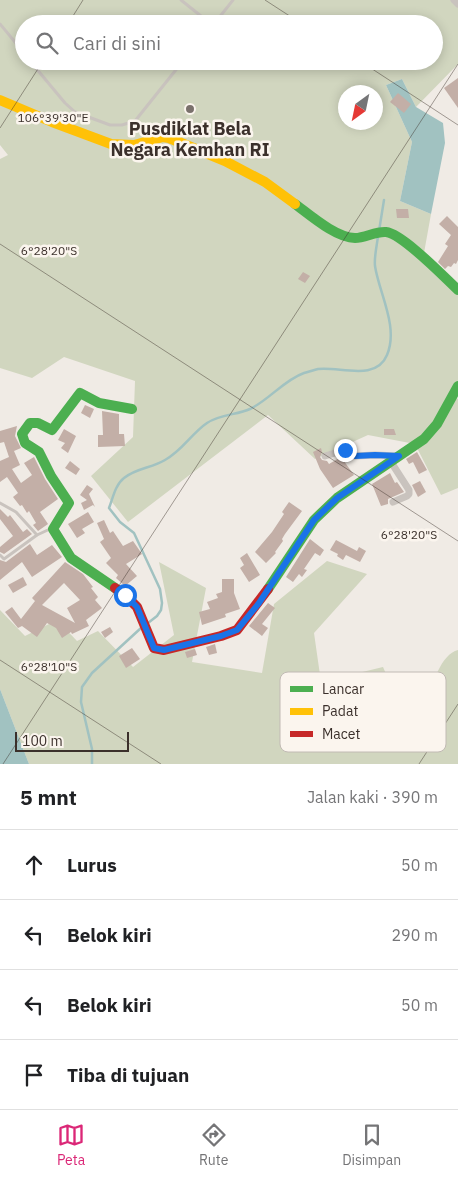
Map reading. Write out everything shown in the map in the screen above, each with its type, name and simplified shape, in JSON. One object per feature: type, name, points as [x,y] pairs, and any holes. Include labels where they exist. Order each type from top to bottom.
[{"type":"street","points":[[454,0],[458,4]]},
{"type":"street","points":[[0,100],[111,144],[134,145],[169,138],[225,161],[265,182],[329,228],[346,237],[356,238],[386,232],[404,240],[458,290]]},
{"type":"street","points":[[132,409],[99,403],[80,393],[73,398],[60,422],[52,430],[38,423],[30,422],[22,434],[25,443],[39,452],[50,476],[69,503],[53,529],[71,558],[125,595],[137,607],[154,648],[164,650],[221,636],[237,630],[259,603],[314,520],[337,498],[424,439],[437,424],[458,386]]},
{"type":"street","points":[[326,456],[345,450],[355,456],[375,455],[395,459]]},
{"type":"street","points":[[393,502],[409,494],[395,459]]},
{"type":"lane","points":[[181,0],[201,15]]},
{"type":"lane","points":[[220,15],[233,0]]},
{"type":"lane","points":[[0,24],[15,42]]},
{"type":"lane","points":[[38,70],[75,112],[110,125],[122,125],[135,121],[177,70]]},
{"type":"lane","points":[[0,503],[16,512],[36,535]]},
{"type":"lane","points":[[0,555],[4,559],[36,535],[49,528],[53,529]]},
{"type":"green space","points":[[0,0],[456,0],[458,2],[458,64],[416,107],[402,79],[386,85],[412,142],[400,201],[431,214],[424,253],[458,290],[458,382],[452,396],[458,399],[458,488],[441,495],[415,444],[368,435],[315,459],[268,415],[128,522],[91,476],[133,437],[135,381],[64,357],[32,378],[0,368],[0,159],[8,155],[0,145]]},
{"type":"green space","points":[[327,561],[367,574],[314,633],[320,672],[280,672],[280,752],[446,752],[446,672],[438,672],[447,657],[458,650],[458,764],[29,764],[0,689],[0,610],[25,636],[57,620],[77,641],[98,631],[133,667],[174,635],[159,562],[206,588],[192,662],[262,673],[274,604]]},
{"type":"green space","points":[[383,667],[385,672],[362,672]]},
{"type":"water","points":[[402,79],[416,107],[443,123],[445,143],[431,214],[400,201],[412,142],[386,85]]},
{"type":"water","points":[[0,689],[29,764],[0,764]]},
{"type":"building","points":[[458,78],[458,108],[444,88]]},
{"type":"building","points":[[398,93],[411,104],[404,113],[390,102]]},
{"type":"building","points":[[396,209],[408,209],[409,218],[397,218]]},
{"type":"building","points":[[447,216],[458,227],[458,260],[456,264],[454,263],[451,267],[448,266],[445,269],[438,262],[448,246],[445,244],[451,235],[439,224]]},
{"type":"building","points":[[303,272],[310,276],[305,283],[298,279]]},
{"type":"building","points":[[85,405],[94,409],[90,418],[81,413]]},
{"type":"building","points":[[102,411],[119,414],[119,434],[124,434],[125,446],[98,447],[98,435],[103,435]]},
{"type":"building","points":[[17,426],[15,436],[21,448],[14,451],[20,465],[12,469],[21,483],[32,475],[24,463],[34,457],[58,499],[40,512],[48,524],[38,531],[33,525],[36,523],[29,511],[27,513],[22,505],[20,506],[13,497],[18,493],[7,477],[0,482],[0,461],[9,457],[4,442],[0,443],[0,431]]},
{"type":"building","points":[[64,429],[76,436],[68,453],[61,448],[65,443],[58,440]]},
{"type":"building","points":[[384,429],[394,429],[396,435],[384,435]]},
{"type":"building","points":[[321,448],[320,457],[322,460],[327,461],[329,464],[341,457],[354,475],[333,488],[320,469],[313,452]]},
{"type":"building","points":[[417,452],[427,470],[419,474],[413,462],[409,464],[406,459]]},
{"type":"building","points":[[70,461],[80,469],[76,475],[65,468]]},
{"type":"building","points":[[390,473],[395,483],[397,482],[404,492],[388,499],[388,504],[381,506],[372,484]]},
{"type":"building","points":[[420,481],[426,492],[418,497],[412,485]]},
{"type":"building","points":[[87,485],[93,489],[89,494],[95,507],[93,505],[84,510],[81,503],[87,500],[80,495]]},
{"type":"building","points":[[289,502],[302,511],[285,534],[276,553],[266,563],[255,552],[272,532],[284,514],[282,512]]},
{"type":"building","points":[[0,509],[8,517],[10,515],[23,532],[27,529],[32,534],[4,554],[0,552],[0,547],[13,536],[0,519]]},
{"type":"building","points":[[88,512],[94,522],[82,529],[85,533],[77,538],[68,524]]},
{"type":"building","points":[[104,520],[110,533],[113,531],[123,546],[133,541],[142,554],[126,564],[137,576],[125,586],[116,578],[118,575],[106,563],[111,558],[100,542],[104,539],[97,523]]},
{"type":"building","points":[[310,539],[324,550],[320,556],[315,553],[304,569],[307,570],[302,577],[299,574],[293,582],[286,577]]},
{"type":"building","points":[[336,540],[357,551],[359,547],[366,551],[360,562],[346,555],[343,560],[337,556],[338,554],[330,550]]},
{"type":"building","points":[[30,544],[37,555],[52,545],[62,557],[32,577],[22,562],[0,580],[0,560],[6,562]]},
{"type":"building","points":[[247,553],[260,575],[249,582],[240,568],[244,565],[240,558]]},
{"type":"building","points":[[65,562],[83,574],[93,587],[91,588],[98,597],[95,600],[102,608],[86,620],[89,626],[72,634],[71,632],[62,638],[56,628],[47,623],[37,637],[22,626],[18,628],[5,612],[12,607],[21,619],[35,601],[32,598]],"holes":[[[64,583],[80,600],[67,608],[75,623],[42,605]]]},
{"type":"building","points":[[23,577],[27,585],[13,593],[8,585]]},
{"type":"building","points":[[222,579],[234,579],[234,593],[240,609],[225,614],[226,617],[202,625],[199,612],[210,609],[207,602],[218,598],[216,594],[222,592]]},
{"type":"building","points":[[268,603],[275,608],[262,624],[268,628],[262,636],[249,626]]},
{"type":"building","points":[[110,627],[113,632],[105,638],[101,632]]},
{"type":"building","points":[[215,644],[217,653],[209,655],[206,647]]},
{"type":"building","points":[[132,648],[140,659],[126,668],[119,656]]},
{"type":"building","points":[[195,649],[197,655],[187,658],[185,652]]},
{"type":"waterway","points":[[379,231],[384,200]]},
{"type":"waterway","points":[[148,623],[161,610],[160,589],[134,533],[120,522],[109,508],[118,484],[129,475],[160,463],[171,456],[207,423],[217,418],[250,409],[297,376],[318,369],[366,371],[382,363],[387,355],[391,333],[390,322],[375,266],[378,236]]},
{"type":"waterway","points":[[92,764],[92,749],[81,702],[82,687],[92,673],[141,628]]},
{"type":"traffic: fast","points":[[295,204],[332,230],[348,237],[359,238],[382,232],[393,235],[413,248],[458,290]]},
{"type":"traffic: fast","points":[[268,589],[314,520],[337,498],[424,439],[437,424],[458,386]]},
{"type":"traffic: fast","points":[[115,588],[71,558],[53,529],[69,503],[51,476],[39,452],[25,443],[22,434],[30,423],[38,423],[52,430],[80,393],[99,403],[132,409]]},
{"type":"traffic: slow","points":[[0,100],[111,144],[134,145],[163,137],[169,138],[225,161],[265,182],[295,204]]},
{"type":"traffic: jam","points":[[115,588],[137,607],[154,648],[164,650],[221,636],[237,630],[268,589]]},
{"type":"place","name":"Pusdiklat Bela Negara Kemhan RI","points":[[190,109]]},
{"type":"route","points":[[125,595],[137,607],[154,648],[164,650],[221,636],[237,630],[259,603],[314,520],[337,498],[399,456],[355,456],[345,450]]}]
